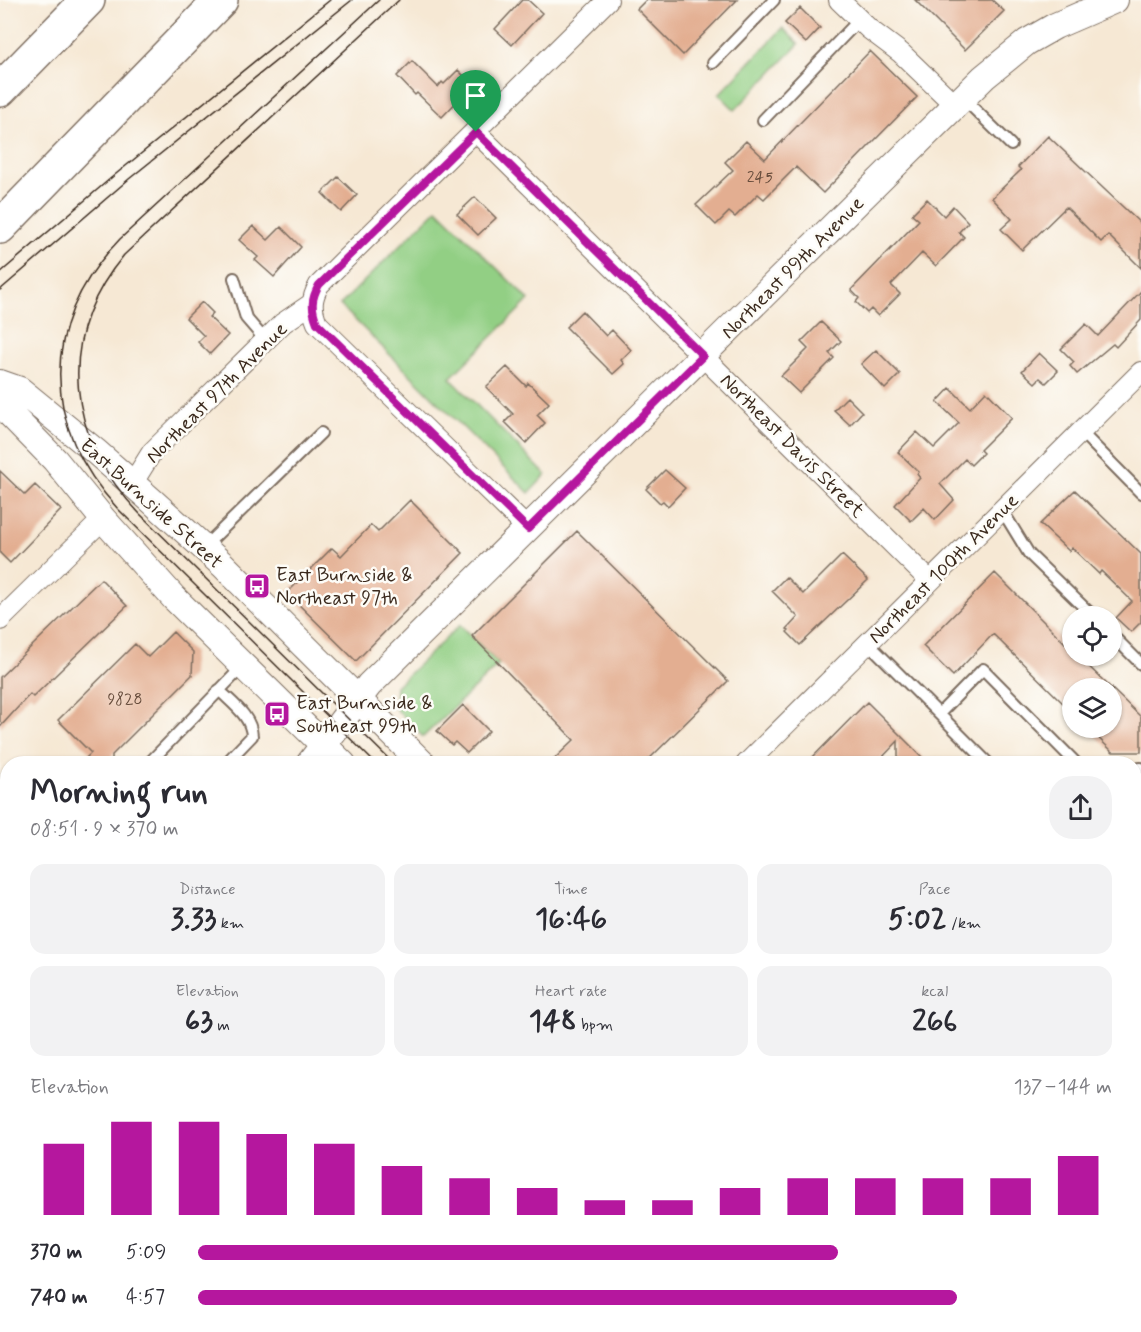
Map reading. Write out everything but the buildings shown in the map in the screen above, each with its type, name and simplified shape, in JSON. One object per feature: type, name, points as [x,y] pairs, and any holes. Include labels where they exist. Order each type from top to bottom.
[{"type":"highway","points":[[0,90],[88,0]]},
{"type":"highway","points":[[0,227],[221,0]]},
{"type":"street","name":"Northeast 97th Avenue","points":[[132,484],[152,452],[283,323],[311,304],[319,285],[608,0]]},
{"type":"street","points":[[839,0],[859,20],[959,102]]},
{"type":"street","name":"Northeast 99th Avenue","points":[[316,754],[369,685],[959,102],[1027,42],[1055,26],[1115,0]]},
{"type":"street","name":"Northeast Davis Street","points":[[476,132],[930,581]]},
{"type":"street","points":[[311,304],[317,323],[528,529]]},
{"type":"street","name":"Northeast 100th Avenue","points":[[754,756],[1141,372]]},
{"type":"street","name":"East Burnside Street","points":[[0,383],[20,390],[132,484],[203,548],[415,756]]},
{"type":"street","name":"East Burnside Street","points":[[0,393],[10,414],[55,460],[103,519],[174,598],[243,666],[316,754]]},
{"type":"street","points":[[0,620],[103,519]]},
{"type":"lane","points":[[713,63],[774,0]]},
{"type":"lane","points":[[763,120],[859,20]]},
{"type":"lane","points":[[959,102],[1011,145]]},
{"type":"lane","points":[[234,278],[246,318],[265,340]]},
{"type":"lane","points":[[1081,432],[1141,493]]},
{"type":"lane","points":[[203,548],[257,498],[321,433]]},
{"type":"lane","points":[[1002,510],[1029,554],[1083,606]]},
{"type":"lane","points":[[868,643],[981,756]]},
{"type":"lane","points":[[1122,645],[1141,664]]},
{"type":"lane","points":[[156,756],[243,666]]},
{"type":"lane","points":[[939,714],[983,669],[1069,756]]},
{"type":"lane","points":[[219,690],[248,719],[252,728],[252,736],[233,756]]},
{"type":"green space","points":[[783,28],[799,44],[735,110],[719,94]]},
{"type":"green space","points":[[437,209],[529,300],[450,378],[546,475],[529,493],[340,305]]},
{"type":"green space","points":[[460,625],[499,664],[423,737],[395,708],[396,686]]},
{"type":"tram line","points":[[0,273],[111,178],[330,0]]},
{"type":"tram line","points":[[0,290],[129,179],[352,0]]},
{"type":"tram line","points":[[368,756],[118,509],[92,477],[74,443],[63,409],[60,374],[64,339],[75,304],[94,271],[120,239],[379,0]]},
{"type":"tram line","points":[[386,756],[140,514],[115,484],[97,453],[84,421],[78,388],[79,354],[87,320],[102,287],[124,255],[399,0]]},
{"type":"place","name":"East Burnside & Northeast 97th","points":[[257,586]]},
{"type":"place","name":"East Burnside & Southeast 99th","points":[[277,714]]},
{"type":"route","points":[[476,132],[703,356],[528,529],[317,323],[311,304],[319,285],[476,132]]}]
